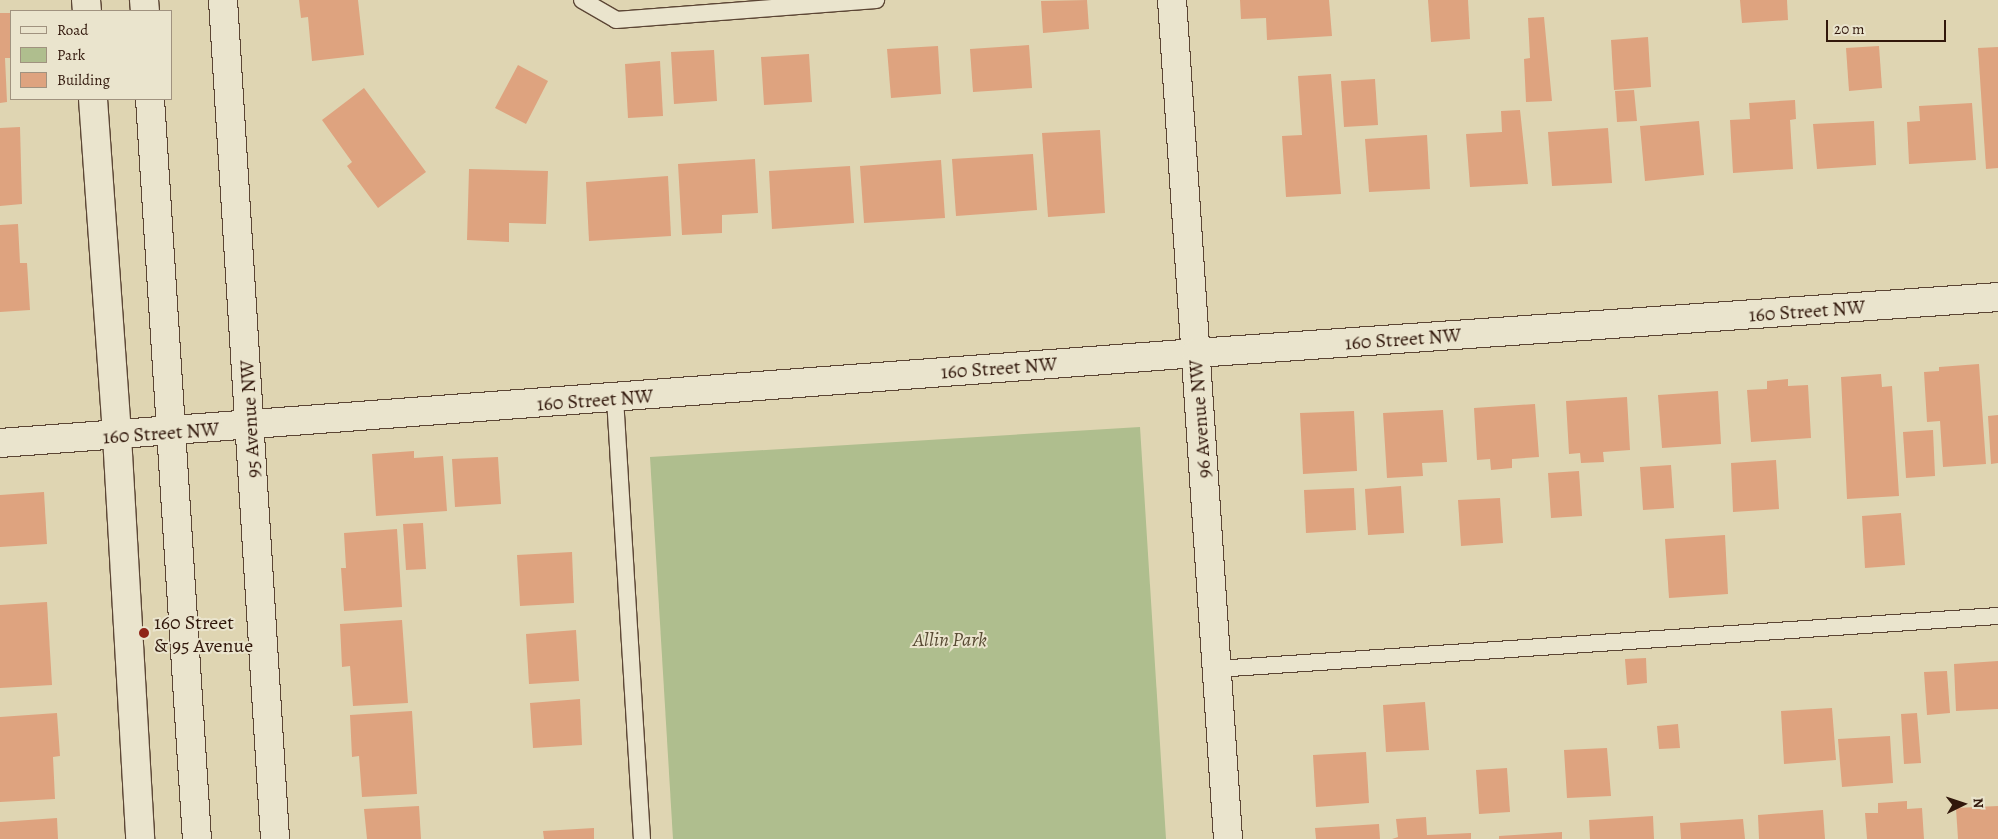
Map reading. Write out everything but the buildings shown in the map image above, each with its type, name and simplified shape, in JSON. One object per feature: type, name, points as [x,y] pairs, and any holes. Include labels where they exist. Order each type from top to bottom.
[{"type":"street","name":"95 Avenue NW","points":[[223,0],[275,839]]},
{"type":"street","name":"96 Avenue NW","points":[[1172,0],[1228,839]]},
{"type":"street","points":[[93,100],[117,436],[140,839]]},
{"type":"street","points":[[150,100],[197,839]]},
{"type":"street","name":"160 Street NW","points":[[0,443],[170,433],[1196,353],[1998,297]]},
{"type":"lane","points":[[582,0],[616,20],[876,0]]},
{"type":"lane","points":[[615,398],[642,839]]},
{"type":"lane","points":[[1216,669],[1998,616]]},
{"type":"green space","name":"Allin Park","points":[[1140,427],[1166,839],[673,839],[650,457]]},
{"type":"place","name":"160 Street & 95 Avenue","points":[[144,633]]}]
